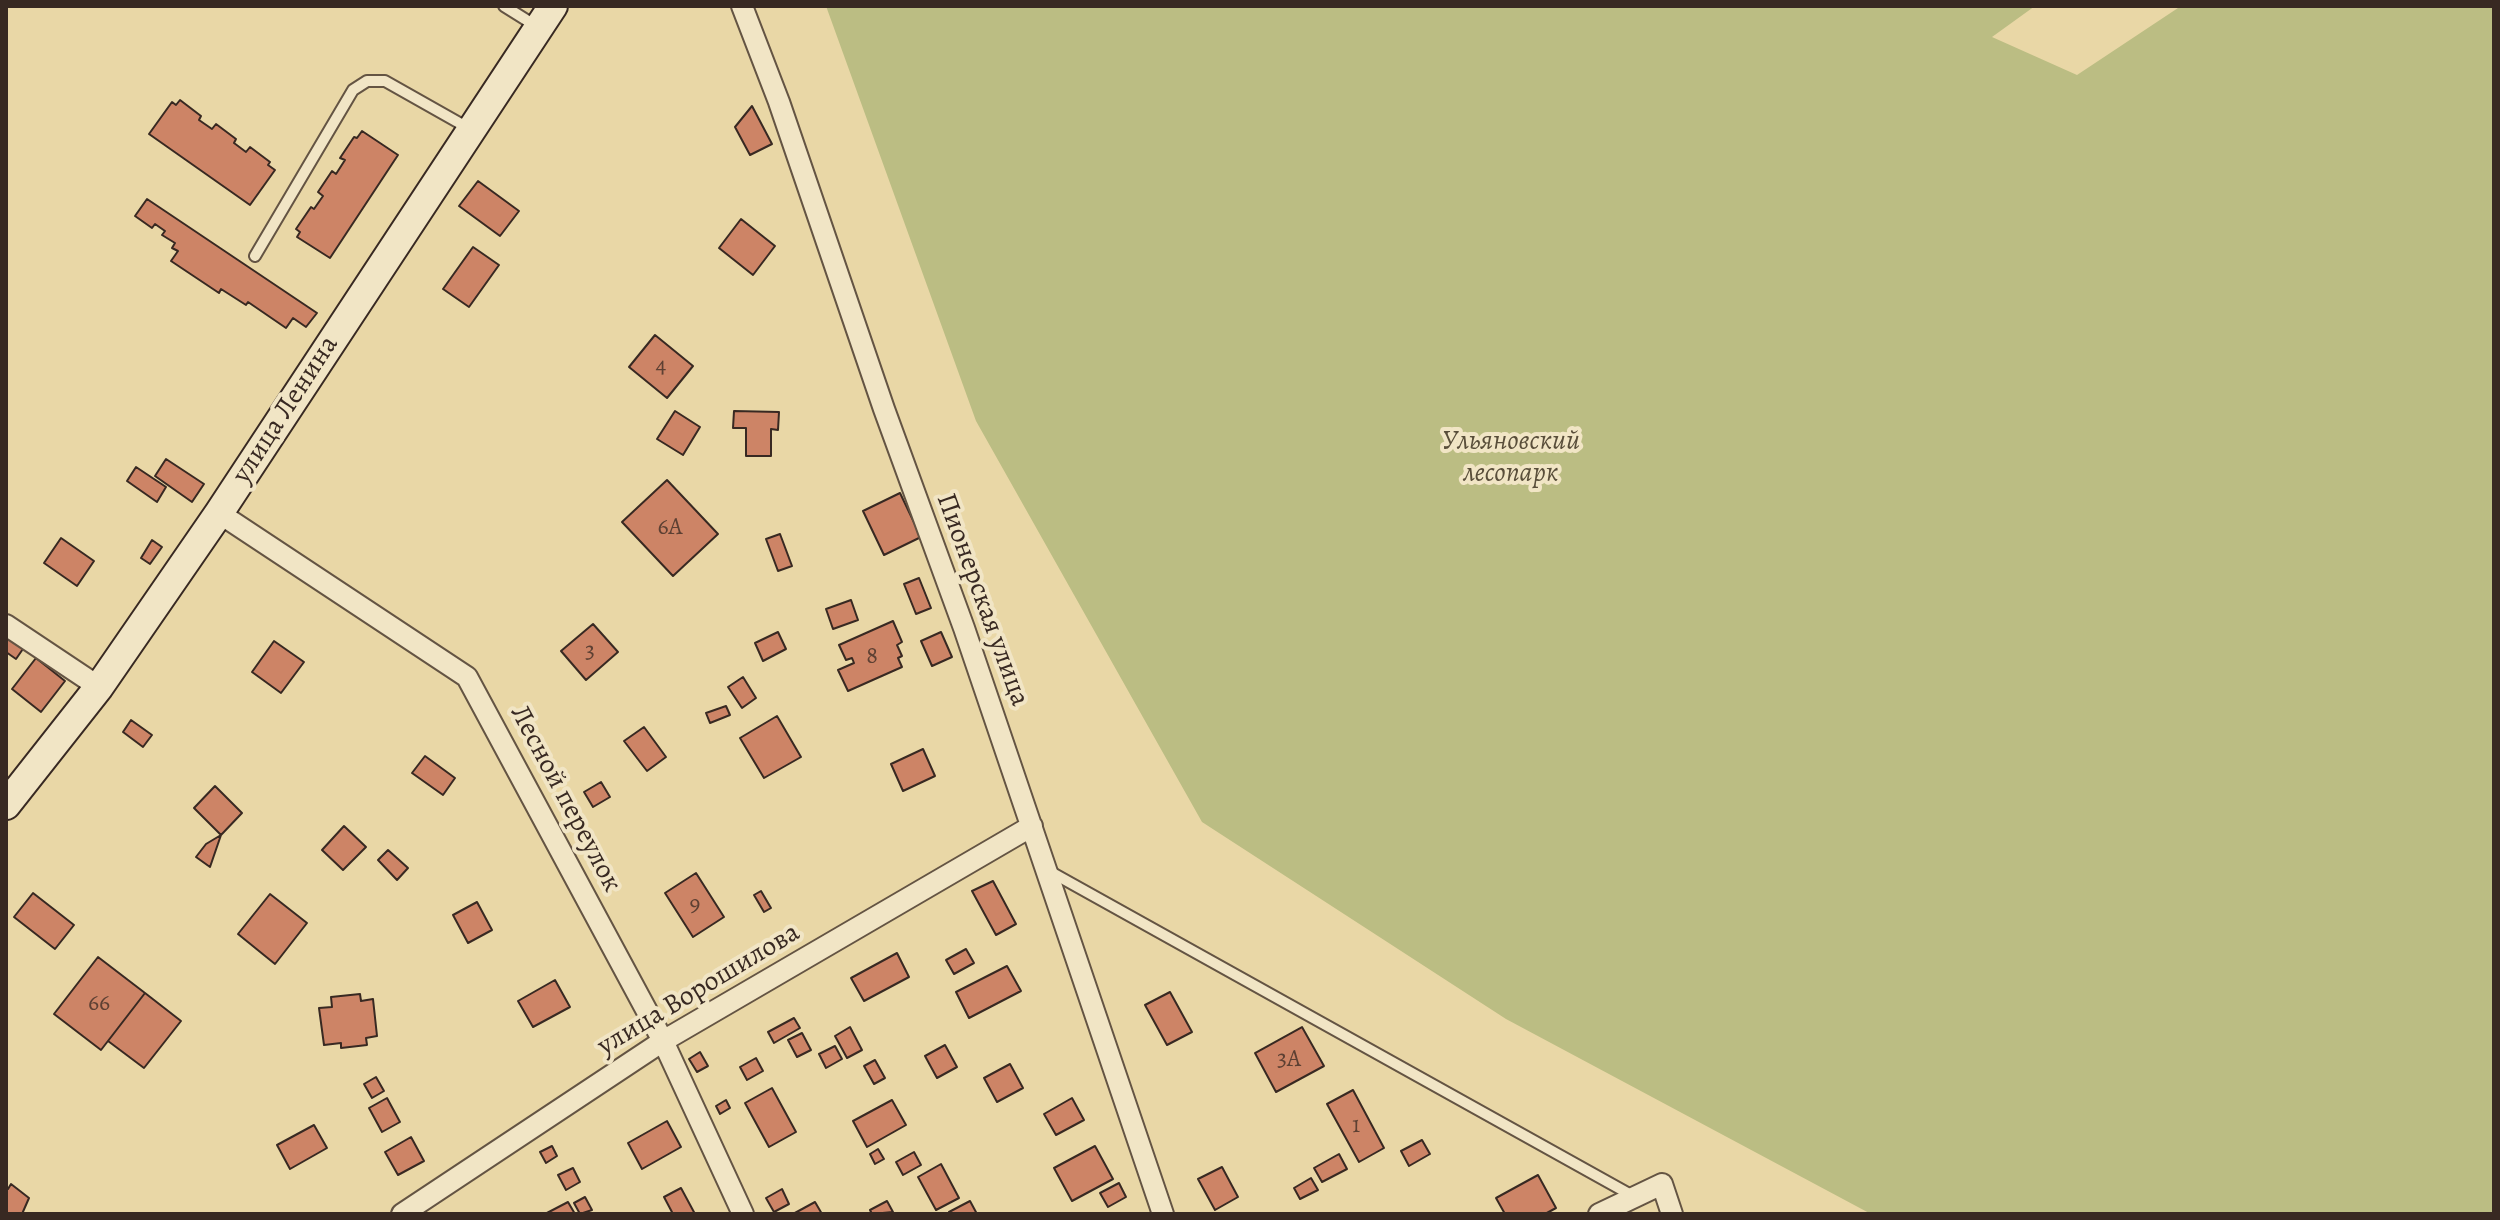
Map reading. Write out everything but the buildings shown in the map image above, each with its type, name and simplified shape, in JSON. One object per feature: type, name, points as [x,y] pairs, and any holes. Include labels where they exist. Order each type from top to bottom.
[{"type":"street","name":"Пионерская улица","points":[[742,6],[779,102],[1047,869],[1163,1214]]},
{"type":"street","name":"улица Ленина","points":[[6,805],[99,687],[219,513],[546,17]]},
{"type":"street","name":"Лесной переулок","points":[[219,513],[467,677],[663,1041],[743,1214]]},
{"type":"street","points":[[6,625],[99,687]]},
{"type":"street","name":"улица Ворошилова","points":[[402,1214],[663,1041],[1032,826]]},
{"type":"street","points":[[1599,1214],[1662,1184],[1672,1214]]},
{"type":"lane","points":[[504,6],[546,17]]},
{"type":"lane","points":[[255,256],[353,90],[367,81],[385,81],[471,130]]},
{"type":"lane","points":[[1047,869],[1635,1197]]},
{"type":"green space","name":"Ульяновский лесопарк","points":[[826,6],[2035,6],[1992,37],[2077,75],[2181,6],[2494,6],[2494,1214],[1871,1214],[1506,1019],[1202,822],[976,421]]}]
